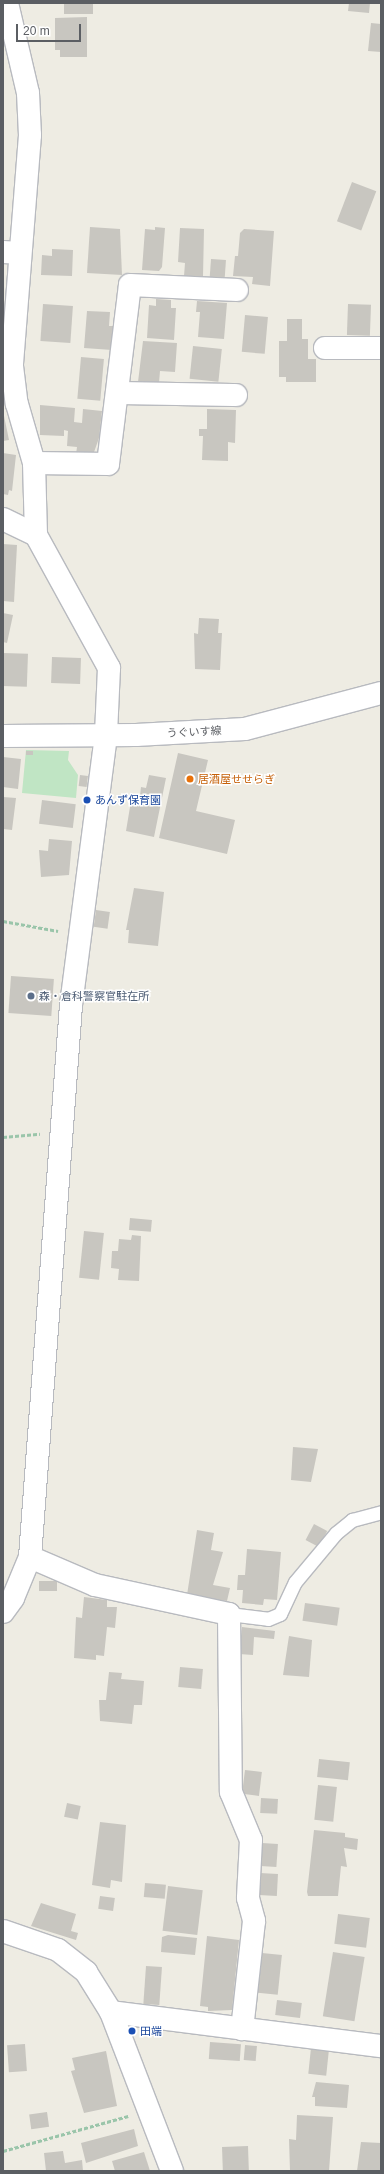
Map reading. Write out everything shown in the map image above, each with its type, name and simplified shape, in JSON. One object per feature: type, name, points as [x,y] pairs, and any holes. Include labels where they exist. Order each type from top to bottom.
[{"type":"street","points":[[3,1612],[13,1598],[30,1557],[80,936],[106,735],[109,668],[36,534],[34,463],[18,404],[12,366],[10,302],[12,252],[30,135],[28,93],[7,3]]},
{"type":"street","points":[[34,463],[108,464],[130,285],[237,290]]},
{"type":"street","points":[[325,348],[381,348]]},
{"type":"street","points":[[116,393],[236,395]]},
{"type":"street","points":[[3,519],[36,534]]},
{"type":"street","name":"うぐいす線","points":[[3,736],[106,735],[245,729],[381,693]]},
{"type":"street","points":[[30,1557],[95,1585],[229,1614],[231,1792],[251,1840],[248,1898],[254,1921],[242,2029]]},
{"type":"street","points":[[3,1931],[70,1957],[86,1972],[111,2012],[145,2108],[172,2171]]},
{"type":"street","points":[[111,2012],[381,2046]]},
{"type":"lane","points":[[229,1614],[268,1619],[280,1614],[295,1582],[336,1533],[352,1520],[381,1512]]},
{"type":"path","points":[[3,921],[80,936]]},
{"type":"path","points":[[3,1137],[63,1133]]},
{"type":"path","points":[[3,2151],[116,2121],[145,2108]]},
{"type":"green space","points":[[26,750],[69,751],[68,760],[78,775],[76,798],[22,793]]},
{"type":"building","points":[[64,3],[93,3],[93,14],[64,14]]},
{"type":"building","points":[[349,3],[370,3],[369,13],[348,11]]},
{"type":"building","points":[[87,17],[87,57],[60,57],[60,50],[55,50],[55,18]]},
{"type":"building","points":[[371,23],[381,24],[381,52],[368,51]]},
{"type":"building","points":[[352,182],[376,191],[361,231],[337,221]]},
{"type":"building","points":[[90,227],[120,229],[122,275],[87,273]]},
{"type":"building","points":[[155,227],[165,228],[162,267],[159,271],[142,270],[145,229],[155,230]]},
{"type":"building","points":[[180,228],[204,229],[203,277],[184,276],[185,263],[178,262]]},
{"type":"building","points":[[244,229],[274,231],[270,286],[252,284],[253,277],[233,276],[235,256],[238,256],[240,233]]},
{"type":"building","points":[[52,249],[73,250],[72,276],[41,275],[42,255],[52,256]]},
{"type":"building","points":[[211,259],[226,260],[225,278],[210,277]]},
{"type":"building","points":[[156,299],[171,300],[171,308],[176,308],[174,340],[147,338],[149,305],[156,306]]},
{"type":"building","points":[[197,301],[227,303],[224,339],[198,337],[200,312],[196,312]]},
{"type":"building","points":[[43,304],[73,306],[70,343],[40,341]]},
{"type":"building","points":[[348,304],[371,305],[370,336],[347,335]]},
{"type":"building","points":[[87,311],[110,312],[109,326],[114,326],[112,350],[84,348]]},
{"type":"building","points":[[245,315],[268,317],[265,354],[242,352]]},
{"type":"building","points":[[287,319],[302,319],[302,339],[308,339],[308,359],[316,359],[316,382],[286,382],[286,377],[279,377],[279,341],[287,341]]},
{"type":"building","points":[[143,341],[177,343],[175,372],[160,371],[159,383],[138,382]]},
{"type":"building","points":[[193,346],[222,349],[218,382],[190,379]]},
{"type":"building","points":[[81,357],[104,359],[100,401],[77,399]]},
{"type":"building","points":[[40,405],[75,408],[74,422],[82,423],[83,409],[102,411],[99,438],[93,455],[76,454],[77,447],[67,446],[68,431],[64,430],[64,436],[40,435]]},
{"type":"building","points":[[207,409],[236,410],[235,443],[228,442],[228,461],[202,460],[203,436],[199,436],[199,429],[207,429]]},
{"type":"building","points":[[3,411],[9,440],[3,441]]},
{"type":"building","points":[[3,453],[16,455],[12,491],[9,490],[8,495],[3,494]]},
{"type":"building","points":[[3,544],[17,545],[14,602],[3,601]]},
{"type":"building","points":[[3,613],[13,615],[7,643],[3,642]]},
{"type":"building","points":[[199,618],[219,619],[218,633],[222,633],[220,670],[195,669],[194,633],[198,634]]},
{"type":"building","points":[[3,653],[28,654],[27,687],[3,686]]},
{"type":"building","points":[[52,657],[81,658],[80,684],[51,683]]},
{"type":"building","points":[[26,751],[33,751],[33,755],[26,755]]},
{"type":"building","points":[[178,753],[208,760],[196,811],[235,820],[227,854],[159,838]]},
{"type":"building","points":[[3,757],[21,759],[18,789],[3,787]]},
{"type":"building","points":[[80,775],[88,776],[87,787],[79,786]]},
{"type":"building","points":[[149,775],[166,778],[154,837],[126,831],[132,795],[140,796],[141,787],[146,788]]},
{"type":"building","points":[[3,797],[16,798],[12,830],[3,829]]},
{"type":"building","points":[[42,800],[76,804],[73,828],[39,824]]},
{"type":"building","points":[[49,839],[72,841],[69,875],[41,877],[39,850],[48,851]]},
{"type":"building","points":[[134,888],[164,892],[158,946],[128,943],[129,930],[126,930]]},
{"type":"building","points":[[96,910],[110,912],[107,929],[94,927]]},
{"type":"building","name":"森・倉科警察官駐在所","points":[[11,976],[54,979],[51,1016],[8,1013]]},
{"type":"building","points":[[130,1218],[152,1220],[151,1232],[129,1230]]},
{"type":"building","points":[[84,1231],[104,1233],[99,1280],[79,1278]]},
{"type":"building","points":[[132,1235],[141,1236],[139,1281],[118,1280],[119,1269],[111,1268],[112,1251],[118,1251],[119,1239],[131,1240]]},
{"type":"building","points":[[293,1447],[318,1449],[311,1482],[291,1480]]},
{"type":"building","points":[[314,1524],[327,1531],[319,1547],[306,1540]]},
{"type":"building","points":[[197,1530],[214,1533],[211,1550],[223,1552],[213,1585],[230,1588],[227,1601],[187,1595]]},
{"type":"building","points":[[247,1549],[281,1552],[277,1600],[264,1599],[263,1605],[242,1603],[243,1590],[237,1590],[238,1575],[245,1575]]},
{"type":"building","points":[[39,1581],[57,1581],[57,1591],[39,1591]]},
{"type":"building","points":[[84,1597],[107,1600],[107,1607],[117,1607],[115,1628],[107,1627],[104,1656],[96,1655],[96,1660],[74,1658],[76,1617],[82,1618]]},
{"type":"building","points":[[305,1603],[340,1608],[337,1626],[302,1621]]},
{"type":"building","points":[[242,1627],[275,1631],[274,1639],[254,1637],[253,1655],[239,1654]]},
{"type":"building","points":[[289,1636],[312,1640],[309,1677],[283,1675]]},
{"type":"building","points":[[180,1667],[203,1669],[201,1689],[178,1687]]},
{"type":"building","points":[[109,1672],[122,1673],[121,1679],[144,1681],[142,1705],[134,1705],[132,1724],[100,1721],[99,1700],[106,1700]]},
{"type":"building","points":[[319,1759],[350,1762],[348,1780],[317,1777]]},
{"type":"building","points":[[245,1770],[262,1772],[259,1796],[242,1794]]},
{"type":"building","points":[[318,1785],[337,1787],[333,1822],[314,1820]]},
{"type":"building","points":[[261,1798],[278,1799],[277,1814],[260,1813]]},
{"type":"building","points":[[67,1803],[81,1806],[78,1820],[64,1817]]},
{"type":"building","points":[[100,1822],[126,1825],[122,1882],[111,1880],[110,1888],[92,1885]]},
{"type":"building","points":[[314,1830],[345,1833],[345,1837],[358,1839],[357,1850],[344,1848],[347,1867],[341,1866],[338,1896],[308,1896],[307,1892]]},
{"type":"building","points":[[262,1843],[278,1844],[276,1867],[260,1866]]},
{"type":"building","points":[[260,1873],[278,1874],[277,1896],[259,1895]]},
{"type":"building","points":[[145,1883],[166,1885],[165,1899],[144,1897]]},
{"type":"building","points":[[168,1886],[203,1890],[197,1935],[163,1931]]},
{"type":"building","points":[[100,1896],[115,1898],[113,1911],[98,1909]]},
{"type":"building","points":[[41,1903],[76,1914],[71,1931],[78,1933],[76,1940],[31,1926]]},
{"type":"building","points":[[338,1914],[370,1918],[366,1948],[334,1944]]},
{"type":"building","points":[[168,1935],[197,1938],[195,1955],[161,1952],[162,1937]]},
{"type":"building","points":[[207,1936],[239,1940],[232,2010],[208,2011],[208,2007],[200,2006]]},
{"type":"building","points":[[333,1952],[365,1957],[354,2021],[323,2016]]},
{"type":"building","points":[[262,1953],[282,1955],[278,1995],[258,1993]]},
{"type":"building","points":[[146,1966],[162,1967],[159,2005],[143,2004]]},
{"type":"building","points":[[277,2000],[302,2003],[300,2018],[275,2015]]},
{"type":"building","points":[[210,2042],[241,2044],[240,2061],[209,2059]]},
{"type":"building","points":[[25,2044],[27,2071],[9,2072],[7,2045]]},
{"type":"building","points":[[245,2045],[257,2046],[256,2061],[244,2060]]},
{"type":"building","points":[[311,2048],[329,2050],[326,2076],[308,2074]]},
{"type":"building","points":[[106,2051],[117,2106],[84,2113],[71,2071],[75,2070],[72,2058]]},
{"type":"building","points":[[316,2082],[349,2085],[347,2108],[315,2106],[315,2097],[312,2097]]},
{"type":"building","points":[[47,2112],[49,2127],[31,2129],[29,2115]]},
{"type":"building","points":[[297,2115],[333,2117],[329,2171],[290,2171],[289,2139],[296,2140]]},
{"type":"building","points":[[134,2129],[138,2146],[86,2163],[81,2143]]},
{"type":"building","points":[[361,2142],[381,2143],[381,2171],[357,2171]]},
{"type":"building","points":[[248,2146],[249,2171],[223,2171],[222,2147]]},
{"type":"building","points":[[63,2151],[65,2163],[82,2160],[83,2171],[46,2171],[44,2153]]},
{"type":"building","points":[[144,2152],[150,2171],[115,2171],[112,2161]]},
{"type":"place","name":"居酒屋せせらぎ","points":[[190,779]]},
{"type":"place","name":"あんず保育園","points":[[87,800]]},
{"type":"place","name":"森・倉科警察官駐在所","points":[[31,996]]},
{"type":"place","name":"田端","points":[[132,2031]]}]
